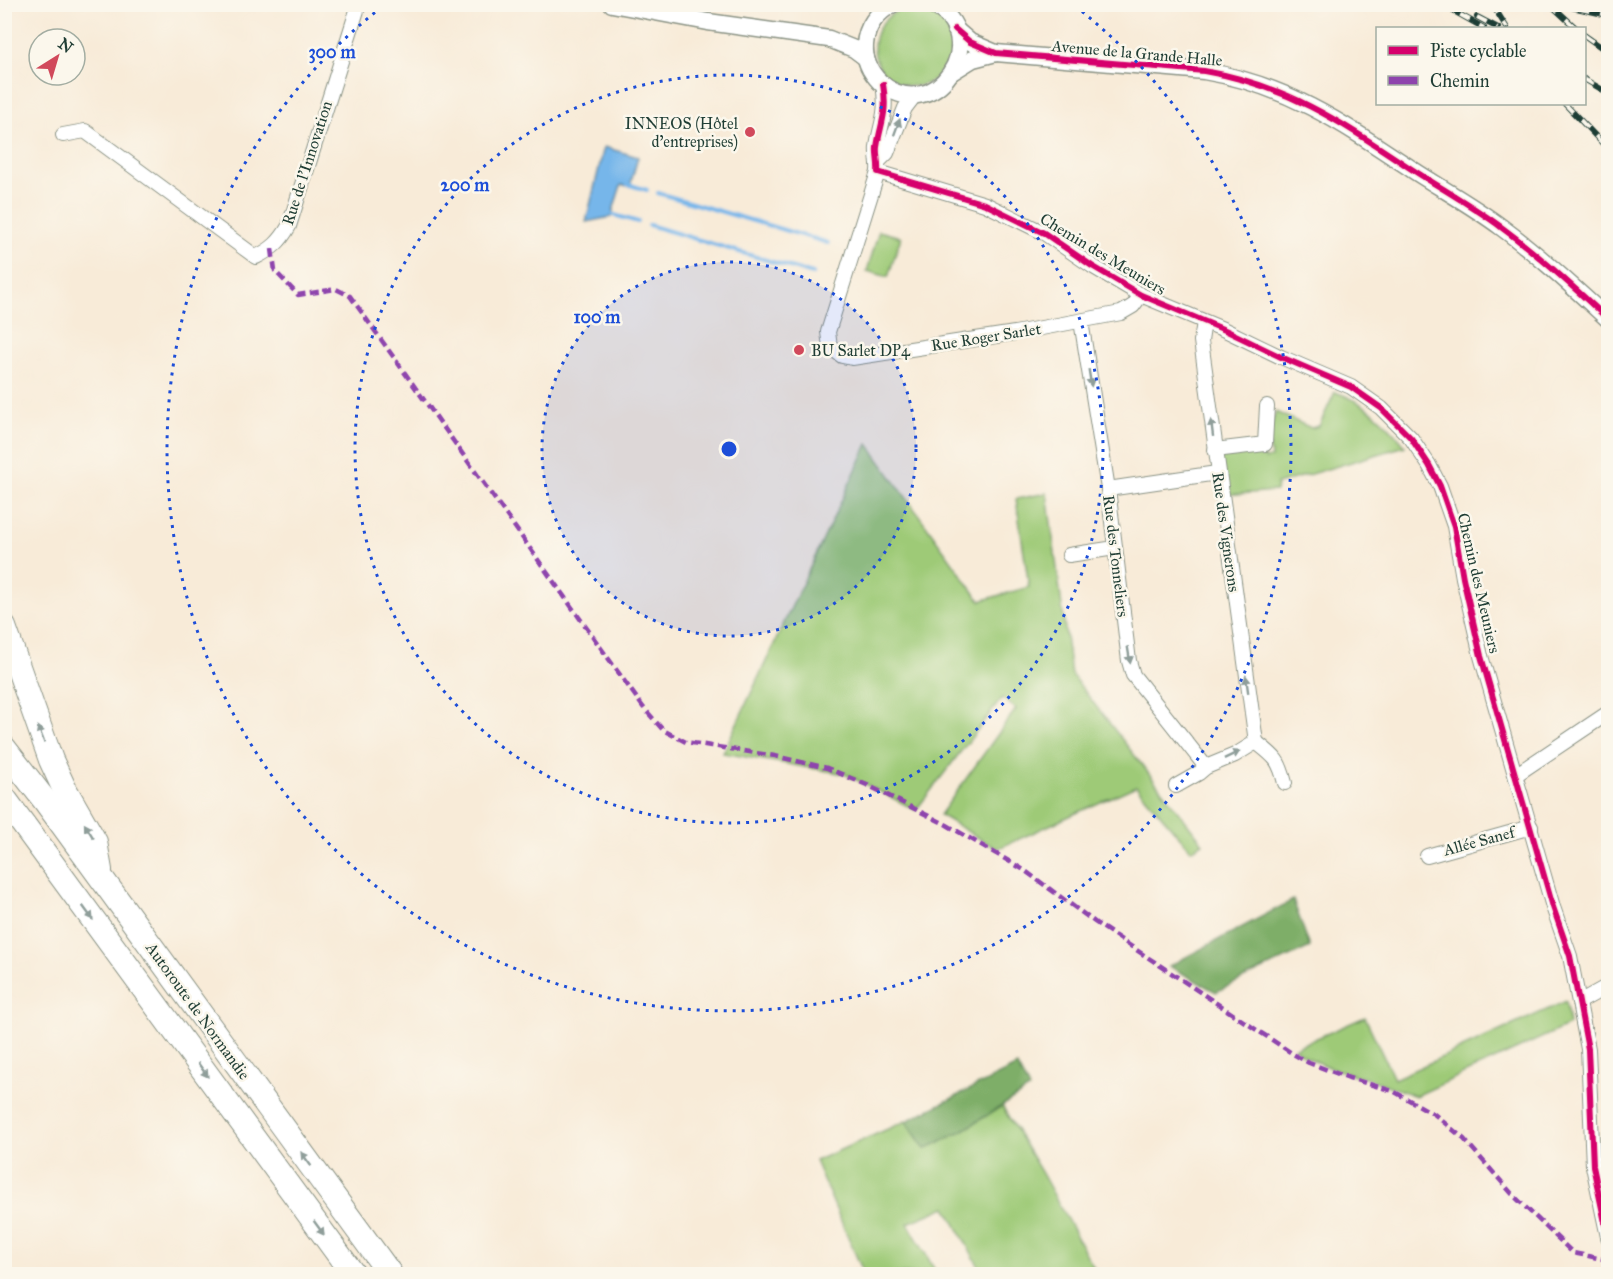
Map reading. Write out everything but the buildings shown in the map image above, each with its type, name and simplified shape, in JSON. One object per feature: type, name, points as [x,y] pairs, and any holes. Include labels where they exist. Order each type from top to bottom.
[{"type":"highway","points":[[4,627],[51,760],[95,842],[101,878]]},
{"type":"highway","name":"Autoroute de Normandie","points":[[4,748],[390,1275]]},
{"type":"highway","name":"Autoroute de Normandie","points":[[4,798],[353,1275]]},
{"type":"highway","points":[[4,826],[49,882],[68,886]]},
{"type":"street","name":"Rue de l'Innovation","points":[[63,135],[85,130],[256,257],[273,249],[289,226],[359,4]]},
{"type":"street","points":[[612,4],[708,22],[829,39],[854,49],[866,58]]},
{"type":"street","points":[[893,4],[882,11],[872,23],[865,40],[866,58],[872,73],[883,84],[893,91],[915,94]]},
{"type":"street","points":[[938,7],[955,29],[959,49],[952,72]]},
{"type":"street","points":[[829,39],[856,33],[872,23]]},
{"type":"street","name":"Avenue de la Grande Halle","points":[[955,29],[970,42],[996,53],[1204,71],[1246,80],[1284,94],[1330,116],[1475,209],[1537,255],[1608,319]]},
{"type":"street","name":"Avenue de la Grande Halle","points":[[915,94],[937,88],[952,72],[973,59],[996,53]]},
{"type":"street","points":[[879,166],[876,150],[886,109],[883,84]]},
{"type":"street","points":[[879,166],[887,153],[904,108],[915,94]]},
{"type":"street","name":"Chemin des Meuniers","points":[[879,166],[985,204],[1044,233],[1092,266],[1141,295],[1351,387],[1381,408],[1411,438],[1429,465],[1448,505],[1481,656],[1517,774],[1553,907],[1570,956],[1588,1049],[1593,1166],[1608,1237]]},
{"type":"street","name":"Rue Roger Sarlet","points":[[879,166],[828,332],[830,347],[842,356],[852,358],[1015,333],[1121,313],[1133,306],[1141,295]]},
{"type":"street","name":"Rue des Tonneliers","points":[[1081,321],[1108,489],[1129,661],[1133,675],[1206,766]]},
{"type":"street","name":"Rue des Vignerons","points":[[1204,322],[1201,341],[1217,473],[1256,742]]},
{"type":"street","points":[[1215,450],[1264,444],[1267,406]]},
{"type":"street","points":[[1108,489],[1217,473]]},
{"type":"street","points":[[1069,555],[1115,548]]},
{"type":"street","points":[[1517,774],[1608,713]]},
{"type":"street","points":[[1176,786],[1199,773],[1206,766],[1235,755],[1256,742],[1275,756],[1280,764],[1285,783]]},
{"type":"street","name":"Allée Sanef","points":[[1426,856],[1531,827]]},
{"type":"street","points":[[1579,1002],[1608,986]]},
{"type":"green space","points":[[913,8],[928,11],[945,25],[952,47],[949,62],[935,79],[913,86],[898,83],[881,69],[874,47],[877,32],[891,15]]},
{"type":"green space","points":[[879,231],[901,237],[888,277],[867,271]]},
{"type":"green space","points":[[1335,392],[1356,401],[1374,413],[1405,446],[1277,484],[1276,491],[1225,495],[1218,455],[1257,449],[1262,452],[1265,459],[1271,458],[1268,430],[1276,412],[1311,428],[1319,426]]},
{"type":"green space","points":[[868,444],[981,602],[1029,587],[1016,499],[1047,493],[1071,674],[1203,843],[1191,850],[1136,786],[997,849],[940,815],[1016,709],[1002,698],[916,810],[845,774],[723,753]]},
{"type":"green space","points":[[1293,900],[1310,947],[1216,992],[1169,966]]},
{"type":"green space","points":[[1566,1001],[1569,1025],[1416,1096],[1324,1065],[1294,1048],[1365,1017],[1394,1079]]},
{"type":"green space","points":[[1017,1066],[1029,1089],[962,1131],[925,1149],[906,1121]]},
{"type":"green space","points":[[1002,1106],[1097,1274],[983,1274],[946,1207],[908,1223],[937,1274],[864,1274],[815,1161],[906,1121],[925,1149],[962,1131]]},
{"type":"water","points":[[604,147],[638,157],[630,186],[621,185],[611,217],[586,222]]},
{"type":"waterway","points":[[627,184],[647,190]]},
{"type":"waterway","points":[[658,193],[808,237]]},
{"type":"waterway","points":[[607,213],[638,222]]},
{"type":"waterway","points":[[649,225],[813,274]]},
{"type":"waterway","points":[[812,238],[828,243]]},
{"type":"railway","points":[[1441,4],[1482,27]]},
{"type":"railway","points":[[1492,4],[1506,27]]},
{"type":"railway","points":[[1550,4],[1575,27]]},
{"type":"railway","points":[[1558,4],[1608,15]]},
{"type":"railway","points":[[1477,17],[1496,27]]},
{"type":"railway","points":[[1586,36],[1608,52]]},
{"type":"railway","points":[[1586,80],[1608,93]]},
{"type":"railway","points":[[1566,105],[1608,149]]},
{"type":"marked path","points":[[272,249],[275,271],[298,295],[336,289],[350,296],[643,707],[663,730],[686,742],[775,756],[827,768],[867,785],[947,825],[1024,870],[1096,923],[1293,1054],[1309,1063],[1349,1078],[1393,1091],[1434,1114],[1464,1139],[1514,1196],[1573,1253],[1608,1260]]},
{"type":"cycle path","points":[[955,29],[970,42],[996,53],[1204,71],[1234,77],[1289,96],[1339,122],[1490,219],[1542,260],[1608,319]]},
{"type":"cycle path","points":[[883,84],[884,110],[877,147],[878,172],[985,204],[1044,233],[1092,266],[1141,295],[1351,387],[1381,408],[1411,438],[1429,465],[1440,486],[1454,526],[1481,656],[1553,907],[1570,956],[1588,1049],[1593,1166],[1608,1237]]},
{"type":"place","name":"INNEOS (Hôtel d'entreprises)","points":[[750,132]]},
{"type":"place","name":"BU Sarlet DP4","points":[[799,350]]}]
